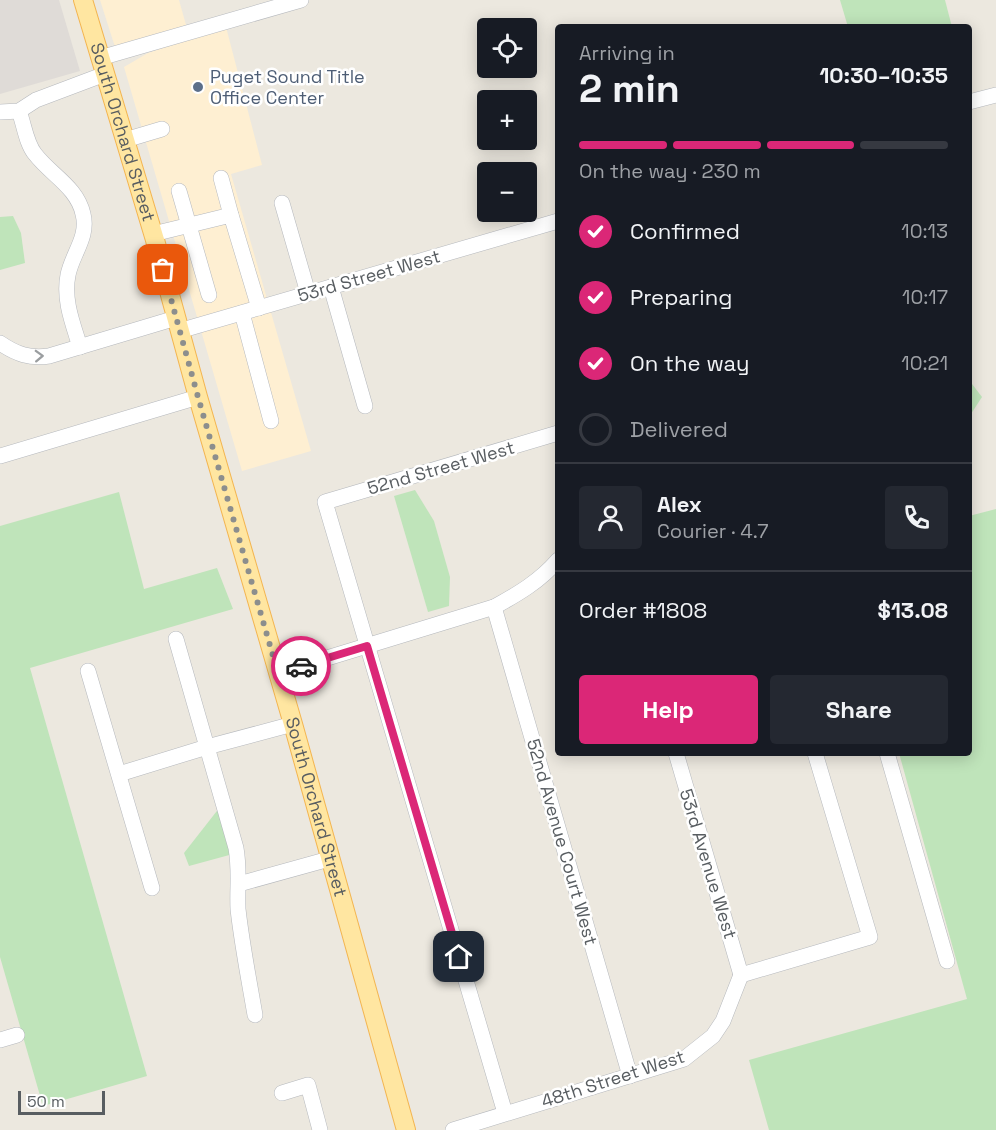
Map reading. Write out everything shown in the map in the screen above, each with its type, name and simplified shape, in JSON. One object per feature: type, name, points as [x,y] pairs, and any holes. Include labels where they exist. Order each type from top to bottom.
[{"type":"main road","name":"South Orchard Street","points":[[83,0],[153,234],[406,1130]]},
{"type":"street","points":[[0,112],[19,111],[103,66],[260,6],[301,0]]},
{"type":"street","points":[[972,101],[996,95]]},
{"type":"street","points":[[19,111],[34,153],[67,185],[78,199],[84,216],[83,236],[66,283],[69,309],[80,347]]},
{"type":"street","points":[[125,140],[162,129]]},
{"type":"street","points":[[221,178],[259,308]]},
{"type":"street","points":[[179,191],[209,295]]},
{"type":"street","points":[[282,203],[308,293]]},
{"type":"street","points":[[153,234],[231,215]]},
{"type":"street","name":"53rd Street West","points":[[0,343],[21,355],[39,357],[178,324],[242,313],[555,222]]},
{"type":"street","points":[[331,287],[365,406]]},
{"type":"street","points":[[242,313],[271,421]]},
{"type":"street","points":[[0,456],[198,397]]},
{"type":"street","name":"52nd Street West","points":[[367,646],[325,502],[555,434]]},
{"type":"street","points":[[278,673],[494,607],[525,591],[555,563]]},
{"type":"street","name":"52nd Avenue Court West","points":[[494,607],[630,1076]]},
{"type":"street","points":[[176,639],[236,848],[240,930],[255,1015]]},
{"type":"street","points":[[367,646],[505,1113]]},
{"type":"street","points":[[88,671],[152,888]]},
{"type":"street","points":[[119,774],[293,724]]},
{"type":"street","name":"53rd Avenue West","points":[[677,756],[741,975]]},
{"type":"street","points":[[741,975],[870,937],[816,756]]},
{"type":"street","points":[[888,756],[947,961]]},
{"type":"street","points":[[239,884],[329,859]]},
{"type":"street","name":"48th Street West","points":[[453,1130],[684,1059],[713,1036],[723,1021],[741,975]]},
{"type":"street","points":[[0,1041],[17,1035]]},
{"type":"street","points":[[282,1093],[308,1085],[321,1130]]},
{"type":"shaded area","points":[[0,0],[59,0],[80,71],[0,94]]},
{"type":"shaded area","points":[[100,0],[179,0],[186,25],[115,47]]},
{"type":"shaded area","points":[[226,27],[262,165],[231,174],[311,451],[242,471],[124,67],[148,53]]},
{"type":"green space","points":[[840,0],[945,0],[951,24],[847,24]]},
{"type":"green space","points":[[13,216],[21,233],[25,263],[0,270],[0,217]]},
{"type":"green space","points":[[972,384],[982,397],[972,412]]},
{"type":"green space","points":[[415,490],[434,521],[450,577],[449,606],[428,612],[394,496]]},
{"type":"green space","points":[[119,492],[144,589],[217,568],[233,609],[30,668],[147,1076],[43,1106],[0,957],[0,526]]},
{"type":"green space","points":[[996,509],[996,1130],[769,1130],[749,1060],[967,999],[900,756],[972,756],[972,515]]},
{"type":"green space","points":[[220,807],[233,854],[189,866],[184,853]]},
{"type":"way so far","points":[[163,270],[278,673],[301,666]]},
{"type":"place","name":"Puget Sound Title Office Center","points":[[198,87]]},
{"type":"route","points":[[301,666],[367,646],[459,957]]}]
